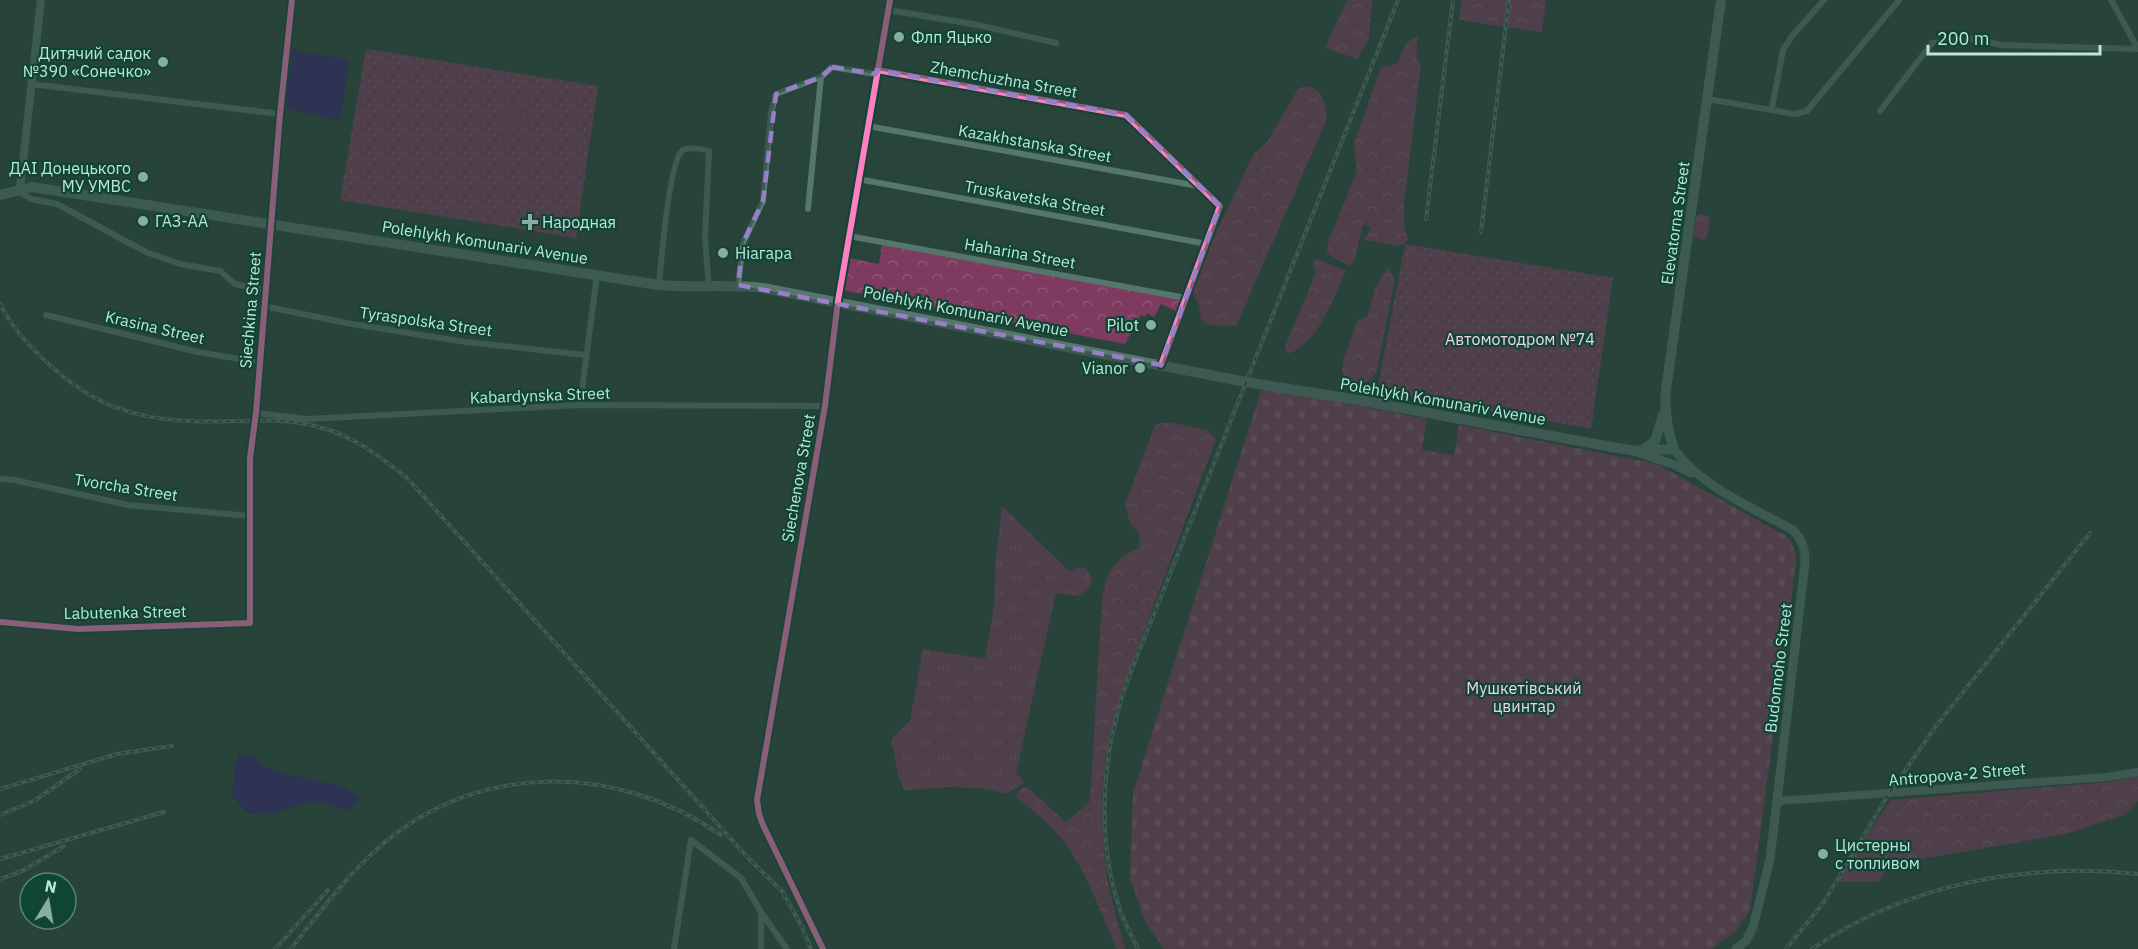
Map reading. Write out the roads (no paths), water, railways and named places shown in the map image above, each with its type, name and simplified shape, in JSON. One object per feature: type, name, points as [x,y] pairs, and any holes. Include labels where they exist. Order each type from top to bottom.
[{"type":"main road","name":"Elevatorna Street","points":[[1674,449],[1668,431],[1665,405],[1721,0]]},
{"type":"main road","name":"Polehlykh Komunariv Avenue","points":[[0,195],[32,187],[659,285],[709,288],[738,285],[838,301],[1161,365],[1632,451],[1674,449]]},
{"type":"main road","points":[[1632,451],[1646,448],[1655,441],[1665,405]]},
{"type":"main road","name":"Budonnoho Street","points":[[1674,449],[1683,461],[1704,480],[1793,530],[1802,539],[1805,550],[1770,859],[1753,927],[1746,941],[1737,949]]},
{"type":"main road","points":[[1632,451],[1675,465],[1704,480]]},
{"type":"street","points":[[41,0],[21,194],[31,199],[57,204],[146,252],[180,264],[220,271],[235,284],[264,290]]},
{"type":"street","name":"Siechkina Street","points":[[250,623],[250,458],[256,413],[264,290],[292,0]]},
{"type":"street","name":"Siechenova Street","points":[[823,949],[759,814],[757,800],[825,406],[838,301],[890,0]]},
{"type":"street","points":[[1772,108],[1783,50],[1824,0]]},
{"type":"street","points":[[1707,99],[1772,108],[1795,114],[1807,111],[1899,0]]},
{"type":"street","points":[[2110,0],[2138,49]]},
{"type":"street","points":[[888,10],[978,25],[1056,44]]},
{"type":"street","points":[[1880,111],[1932,43],[1975,39],[2002,45],[2138,49]]},
{"type":"street","name":"Zhemchuzhna Street","points":[[821,77],[832,67],[877,72],[1126,115],[1198,186]]},
{"type":"street","points":[[738,285],[743,243],[763,201],[771,113],[776,94],[821,77],[808,209]]},
{"type":"street","points":[[31,84],[280,114]]},
{"type":"street","name":"Kazakhstanska Street","points":[[868,126],[1198,186]]},
{"type":"street","points":[[659,285],[669,192],[679,155],[688,148],[709,152],[705,238],[709,288]]},
{"type":"street","name":"Truskavetska Street","points":[[858,179],[1207,244]]},
{"type":"street","points":[[1161,365],[1220,206],[1198,186]]},
{"type":"street","name":"Haharina Street","points":[[849,236],[1186,298]]},
{"type":"street","points":[[580,405],[597,275]]},
{"type":"street","name":"Tyraspolska Street","points":[[263,306],[352,324],[466,342],[586,355]]},
{"type":"street","name":"Krasina Street","points":[[46,315],[198,352],[258,362]]},
{"type":"street","name":"Kabardynska Street","points":[[256,413],[307,419],[580,405],[825,406]]},
{"type":"street","name":"Tvorcha Street","points":[[0,479],[14,480],[128,505],[250,516]]},
{"type":"street","name":"Labutenka Street","points":[[0,622],[78,629],[250,623]]},
{"type":"street","name":"Antropova-2 Street","points":[[1778,801],[2094,778],[2138,772]]},
{"type":"street","points":[[674,949],[691,840],[741,878],[787,949]]},
{"type":"street","points":[[760,949],[761,912]]},
{"type":"railway","points":[[1138,949],[1125,923],[1112,882],[1105,831],[1104,806],[1109,754],[1120,704],[1127,681],[1398,0]]},
{"type":"railway","points":[[1426,219],[1453,0]]},
{"type":"railway","points":[[1481,232],[1509,0]]},
{"type":"railway","points":[[0,304],[20,334],[48,364],[80,389],[112,406],[169,420],[303,423],[344,436],[377,455],[398,471],[408,479],[749,859],[782,891],[811,949]]},
{"type":"railway","points":[[1786,949],[1824,902],[1888,795],[1936,726],[2090,533]]},
{"type":"railway","points":[[0,789],[117,754],[172,746]]},
{"type":"railway","points":[[0,815],[34,801],[80,769]]},
{"type":"railway","points":[[291,949],[346,880],[384,843],[422,816],[463,797],[506,786],[551,782],[595,785],[639,795],[681,812],[721,835]]},
{"type":"railway","points":[[0,859],[164,812]]},
{"type":"railway","points":[[0,879],[22,871],[64,846]]},
{"type":"railway","points":[[1812,949],[1887,908],[1968,883],[2010,875],[2053,872],[2095,871],[2138,874]]},
{"type":"railway","points":[[275,949],[328,890]]},
{"type":"place","name":"Флп Яцько","points":[[899,37]]},
{"type":"place","name":"Дитячий садок №390 «Сонечко»","points":[[163,62]]},
{"type":"place","name":"ДАІ Донецького МУ УМВС","points":[[143,177]]},
{"type":"place","name":"ГАЗ-АА","points":[[143,221]]},
{"type":"place","name":"Народная","points":[[530,222]]},
{"type":"place","name":"Ніагара","points":[[723,253]]},
{"type":"place","name":"Pilot","points":[[1151,325]]},
{"type":"place","name":"Vianor","points":[[1140,368]]},
{"type":"place","name":"Цистерны с топливом","points":[[1823,854]]},
{"type":"park label","name":"Автомотодром №74","points":[[1520,339]]},
{"type":"park label","name":"Мушкетівський цвинтар","points":[[1524,697]]}]
